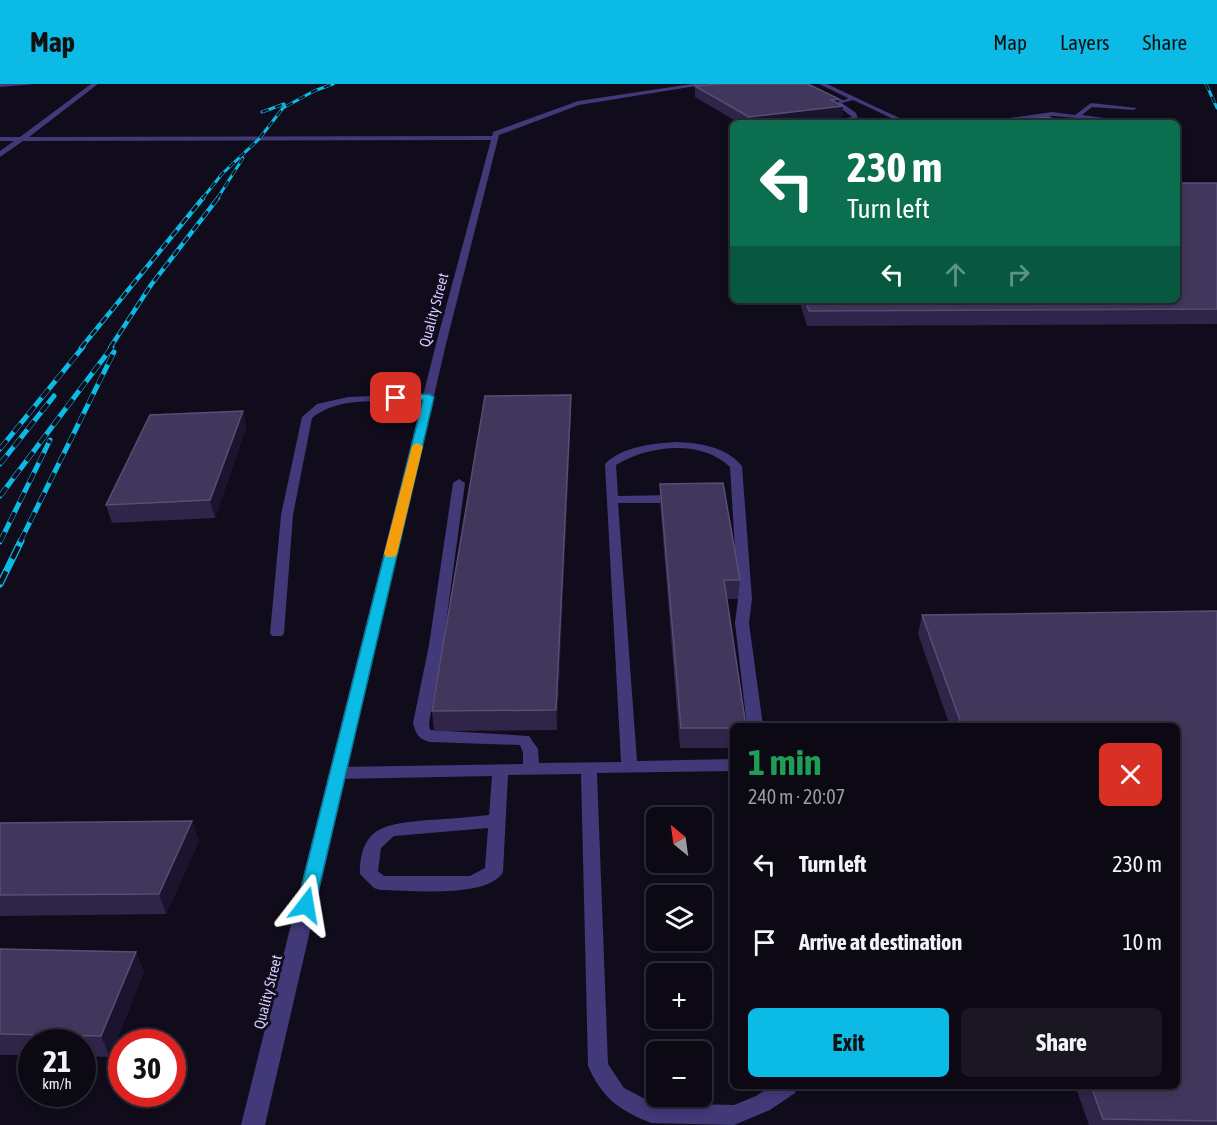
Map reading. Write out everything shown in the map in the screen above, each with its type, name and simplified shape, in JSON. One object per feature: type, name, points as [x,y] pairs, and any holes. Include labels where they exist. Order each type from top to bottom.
[{"type":"street","points":[[0,155],[95,84]]},
{"type":"street","points":[[0,139],[495,138],[500,131],[578,103],[705,84]]},
{"type":"street","name":"Quality Street","points":[[253,1125],[429,397],[495,138]]},
{"type":"lane","points":[[0,86],[32,84]]},
{"type":"lane","points":[[822,84],[900,120]]},
{"type":"lane","points":[[813,96],[837,103],[846,102],[852,98]]},
{"type":"lane","points":[[837,103],[854,114],[856,118],[843,120]]},
{"type":"lane","points":[[1077,116],[1091,105],[1134,108]]},
{"type":"lane","points":[[1085,110],[1143,116]]},
{"type":"lane","points":[[1003,120],[1052,114],[1105,120]]},
{"type":"lane","points":[[277,633],[287,515],[307,417],[321,405],[348,400],[429,397]]},
{"type":"lane","points":[[629,768],[611,464],[637,450],[667,446],[698,448],[726,454],[736,466],[738,474],[732,499],[745,599],[742,623],[755,723]]},
{"type":"lane","points":[[459,483],[436,645],[422,723],[423,733],[430,737],[524,740],[530,744],[530,769]]},
{"type":"lane","points":[[612,501],[692,499]]},
{"type":"lane","points":[[338,773],[730,765]]},
{"type":"lane","points":[[589,769],[598,1066],[616,1095],[651,1113],[734,1115],[763,1103],[784,1089]]},
{"type":"lane","points":[[497,821],[391,830],[381,835],[375,842],[368,863],[369,874],[380,883],[472,883],[494,872],[497,821],[500,770]]},
{"type":"building","points":[[808,84],[839,99],[831,100],[843,106],[749,117],[695,86]]},
{"type":"building","points":[[1048,117],[1056,120],[1022,120]]},
{"type":"building","points":[[1180,183],[1217,183],[1217,309],[809,311],[806,303],[1180,303]]},
{"type":"building","points":[[571,395],[556,710],[432,711],[485,396]]},
{"type":"building","points":[[243,411],[210,500],[106,505],[150,415]]},
{"type":"building","points":[[723,483],[740,580],[724,580],[746,723],[730,723],[730,728],[681,728],[660,484]]},
{"type":"building","points":[[1217,611],[1217,1121],[1103,1119],[1092,1089],[1180,1089],[1180,723],[961,723],[922,615]]},
{"type":"building","points":[[192,821],[159,894],[0,895],[0,823]]},
{"type":"building","points":[[0,949],[136,952],[101,1036],[96,1036],[96,1029],[18,1029],[18,1034],[0,1034]]},
{"type":"railway","points":[[202,199],[222,174],[259,139],[283,108],[314,91],[333,84]]},
{"type":"railway","points":[[1206,84],[1217,108]]},
{"type":"railway","points":[[262,112],[284,104]]},
{"type":"railway","points":[[217,199],[243,158]]},
{"type":"railway","points":[[81,348],[203,198]]},
{"type":"railway","points":[[110,348],[151,285],[218,198]]},
{"type":"railway","points":[[0,449],[83,347]]},
{"type":"railway","points":[[0,496],[112,347]]},
{"type":"railway","points":[[20,542],[114,352]]},
{"type":"railway","points":[[0,464],[54,396]]},
{"type":"railway","points":[[0,542],[50,440]]},
{"type":"railway","points":[[0,584],[21,541]]},
{"type":"slow traffic","points":[[391,554],[417,446]]},
{"type":"route","points":[[306,905],[429,397],[396,398]]}]
